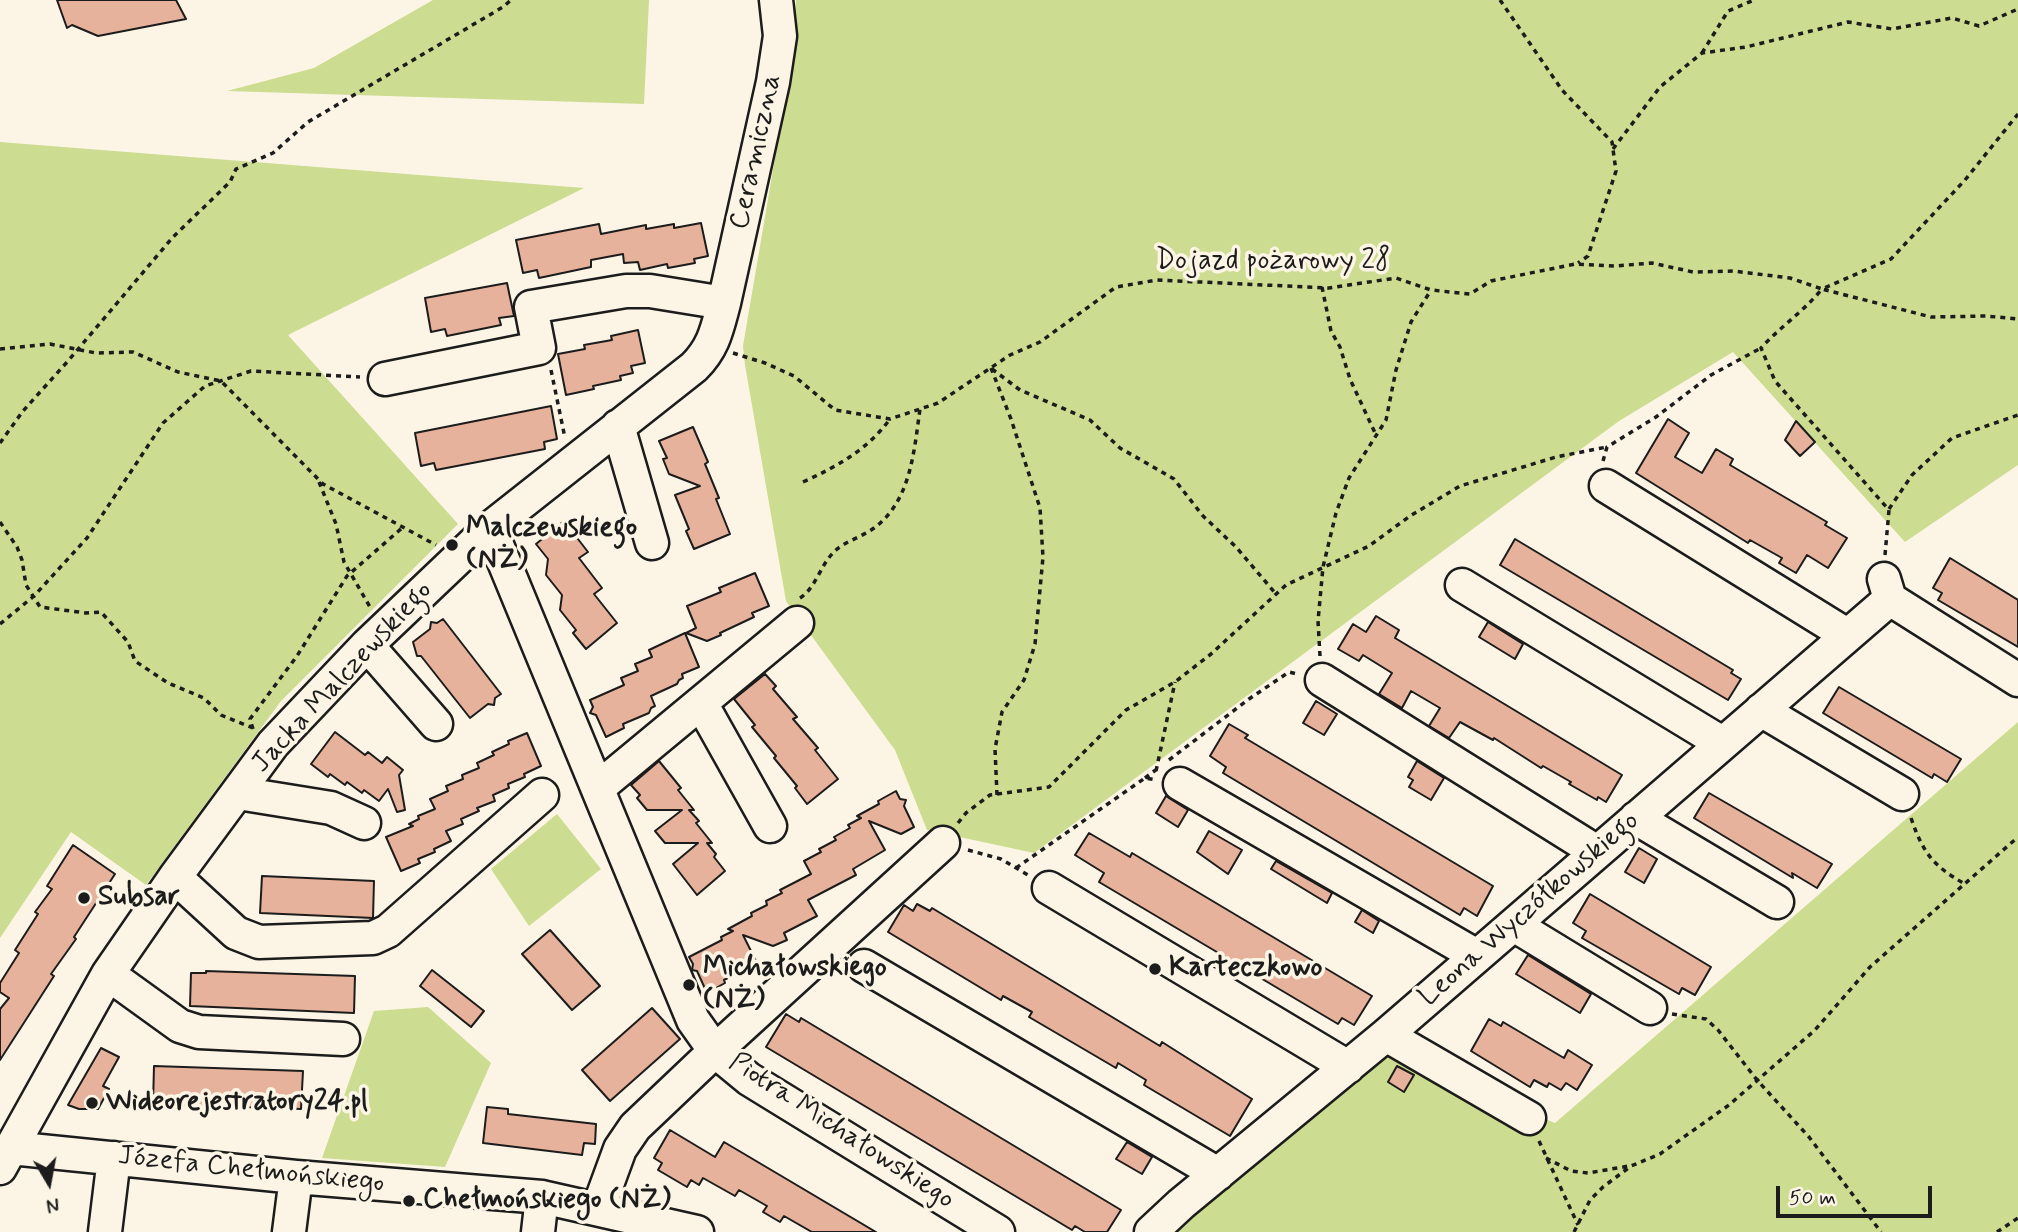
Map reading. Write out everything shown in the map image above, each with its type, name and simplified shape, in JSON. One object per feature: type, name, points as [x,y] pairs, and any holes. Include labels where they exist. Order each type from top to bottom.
[{"type":"street","name":"Ceramiczna","points":[[724,303],[773,82],[780,36],[776,0]]},
{"type":"street","points":[[385,379],[539,348],[531,307],[626,291],[650,291],[724,303]]},
{"type":"street","name":"Jacka Malczewskiego","points":[[6,1158],[108,974],[175,877],[273,744],[374,638],[490,528],[694,367],[711,346],[724,303]]},
{"type":"street","points":[[618,426],[652,543]]},
{"type":"street","points":[[1606,486],[1847,635]]},
{"type":"street","name":"Piotra Michałowskiego","points":[[490,528],[693,1020],[715,1051],[748,1079],[998,1232]]},
{"type":"street","points":[[1462,584],[1722,743]]},
{"type":"street","points":[[1887,589],[2018,680]]},
{"type":"street","name":"Leona Wyczółkowskiego","points":[[1150,1232],[1386,1035],[1847,635],[1887,589]]},
{"type":"street","points":[[598,788],[701,703],[795,613]]},
{"type":"street","points":[[374,638],[436,724]]},
{"type":"street","points":[[1321,680],[1597,852]]},
{"type":"street","points":[[701,703],[770,826]]},
{"type":"street","points":[[1761,710],[1902,794]]},
{"type":"street","points":[[1163,778],[1477,956]]},
{"type":"street","points":[[238,793],[331,808],[363,823]]},
{"type":"street","points":[[175,877],[236,933],[259,942],[373,938],[388,931],[542,795]]},
{"type":"street","points":[[1636,818],[1777,902]]},
{"type":"street","points":[[598,1209],[620,1149],[635,1127],[943,843]]},
{"type":"street","points":[[1049,888],[1348,1067]]},
{"type":"street","points":[[1514,925],[1650,1008]]},
{"type":"street","points":[[864,966],[1218,1174]]},
{"type":"street","points":[[108,974],[180,1026],[199,1032],[344,1039]]},
{"type":"street","points":[[1386,1035],[1529,1118]]},
{"type":"street","name":"Józefa Chełmońskiego","points":[[6,1158],[114,1158],[296,1177],[542,1197],[697,1232]]},
{"type":"street","points":[[105,1232],[114,1158]]},
{"type":"street","points":[[289,1232],[296,1177]]},
{"type":"street","points":[[538,1232],[542,1197]]},
{"type":"path","points":[[0,443],[23,411],[173,237],[230,182],[236,169],[273,153],[308,122],[511,0]]},
{"type":"path","points":[[1500,0],[1562,90],[1612,142],[1616,171],[1588,257],[1575,264]]},
{"type":"path","points":[[1613,149],[1660,87],[1702,53],[1728,11],[1754,0]]},
{"type":"path","points":[[1702,53],[1746,47],[1848,22],[1892,29],[1952,18],[1979,26],[2018,9]]},
{"type":"path","points":[[1049,888],[1001,859],[943,843],[966,813],[990,795],[1049,787],[1126,710],[1175,682],[1211,654],[1286,585],[1369,546],[1410,516],[1460,486],[1556,457],[1607,447],[1656,417],[1711,374],[1761,348],[1774,332],[1805,309],[1822,289],[1891,259],[1965,180],[2018,114]]},
{"type":"path","name":"Dojazd pożarowy 28","points":[[711,346],[765,363],[794,376],[835,410],[890,419],[938,403],[1010,355],[1040,342],[1116,287],[1157,280],[1322,287],[1396,278],[1430,290],[1469,294],[1491,281],[1575,264],[1615,266],[1652,263],[1693,272],[1733,271],[1790,278],[1931,317],[1986,316],[2018,319]]},
{"type":"path","points":[[1322,287],[1331,331],[1376,435]]},
{"type":"path","points":[[1016,868],[1145,778],[1163,778],[1249,699],[1289,672],[1321,680],[1318,621],[1323,567],[1336,513],[1349,478],[1386,420],[1396,370],[1410,322],[1430,290]]},
{"type":"path","points":[[0,349],[50,344],[96,353],[133,352],[178,372],[221,381],[323,484],[459,557]]},
{"type":"path","points":[[539,348],[547,353],[570,464]]},
{"type":"path","points":[[1761,348],[1775,381],[1889,510]]},
{"type":"path","points":[[990,368],[1020,390],[1090,420],[1120,448],[1174,479],[1203,516],[1236,547],[1276,594]]},
{"type":"path","points":[[990,368],[1012,419],[1040,508],[1043,557],[1035,644],[1024,680],[1002,712],[995,749],[997,795]]},
{"type":"path","points":[[0,624],[34,596],[87,538],[163,423],[205,386],[251,371],[385,379]]},
{"type":"path","points":[[795,613],[835,550],[875,528],[898,502],[911,469],[920,409]]},
{"type":"path","points":[[1887,589],[1889,510],[1912,475],[1952,438],[2018,415]]},
{"type":"path","points":[[803,482],[841,465],[879,434],[890,419]]},
{"type":"path","points":[[1606,486],[1602,465],[1607,447]]},
{"type":"path","points":[[318,479],[336,524],[344,562],[351,572],[374,638]]},
{"type":"path","points":[[0,522],[17,547],[26,585],[40,607],[86,613],[101,612],[128,642],[135,661],[168,683],[204,698],[220,715],[253,729]]},
{"type":"path","points":[[262,759],[250,719],[297,656],[351,572],[402,528]]},
{"type":"path","points":[[1163,778],[1175,682]]},
{"type":"path","points":[[1145,778],[1163,778]]},
{"type":"path","points":[[1902,794],[1924,851],[1949,875],[1965,884]]},
{"type":"path","points":[[1545,1157],[1571,1171],[1588,1173],[1631,1166],[1660,1154],[1729,1105],[1815,1030],[1870,967],[2018,837]]},
{"type":"path","points":[[1650,1008],[1706,1019],[1718,1030],[1757,1080],[1809,1136],[1881,1232]]},
{"type":"path","points":[[1529,1118],[1578,1225]]},
{"type":"path","points":[[1574,1232],[1590,1200],[1631,1166]]},
{"type":"path","points":[[1997,1232],[2018,1218]]},
{"type":"green space","points":[[433,0],[649,0],[644,104],[227,91],[314,68]]},
{"type":"green space","points":[[796,0],[2018,0],[2018,465],[1905,542],[1733,352],[1619,421],[1034,853],[927,830],[895,750],[786,601],[745,365],[743,346],[790,70]]},
{"type":"green space","points":[[0,142],[584,188],[288,335],[458,524],[281,701],[146,885],[71,832],[0,938]]},
{"type":"green space","points":[[2018,722],[2018,1232],[1169,1232],[1385,1055],[1555,1123]]},
{"type":"green space","points":[[557,814],[601,869],[529,926],[491,869]]},
{"type":"green space","points":[[428,1007],[491,1063],[445,1167],[322,1158],[374,1011]]},
{"type":"building","points":[[57,0],[176,0],[186,19],[98,36],[72,25],[67,28]]},
{"type":"building","points":[[701,223],[708,256],[694,259],[695,263],[668,268],[667,264],[640,270],[638,262],[624,263],[623,254],[591,260],[591,267],[539,278],[537,270],[523,273],[516,240],[599,224],[601,234],[646,225],[646,229],[674,224],[674,228]]},
{"type":"building","points":[[507,283],[514,316],[499,318],[501,325],[447,336],[445,329],[431,332],[425,298]]},
{"type":"building","points":[[638,330],[645,363],[631,366],[633,373],[620,376],[621,380],[566,395],[558,354],[585,349],[584,345],[612,340],[611,336]]},
{"type":"building","points":[[551,406],[557,439],[544,442],[545,449],[436,470],[434,463],[421,466],[415,433]]},
{"type":"building","points":[[1668,419],[1689,433],[1675,457],[1702,473],[1716,449],[1733,459],[1730,465],[1827,522],[1825,525],[1847,538],[1828,568],[1807,555],[1796,573],[1779,563],[1782,558],[1750,540],[1748,543],[1636,473]]},
{"type":"building","points":[[1796,421],[1815,442],[1800,456],[1785,440]]},
{"type":"building","points":[[693,427],[708,462],[705,464],[730,534],[694,549],[675,495],[700,486],[669,474],[663,459],[667,458],[659,441]]},
{"type":"building","points":[[564,521],[588,552],[579,558],[602,588],[594,594],[617,623],[586,649],[573,633],[576,630],[560,610],[562,595],[546,575],[548,559],[536,544]]},
{"type":"building","points":[[1515,539],[1733,670],[1731,673],[1741,679],[1728,700],[1500,565]]},
{"type":"building","points":[[1950,558],[2018,600],[2018,647],[1938,600],[1942,593],[1933,588]]},
{"type":"building","points":[[755,573],[769,606],[752,613],[754,617],[707,641],[686,633],[696,628],[687,606],[721,592],[719,588]]},
{"type":"building","points":[[1376,616],[1399,630],[1395,638],[1622,775],[1606,802],[1598,797],[1597,800],[1494,738],[1493,740],[1460,722],[1449,738],[1429,726],[1440,708],[1411,691],[1402,708],[1379,694],[1392,673],[1363,655],[1359,661],[1338,649],[1353,624],[1366,632]]},
{"type":"building","points":[[443,619],[501,694],[495,698],[494,705],[488,704],[470,718],[421,656],[417,656],[413,642],[430,629],[431,622],[437,623]]},
{"type":"building","points":[[1488,622],[1523,644],[1515,659],[1479,637]]},
{"type":"building","points":[[685,633],[699,667],[682,674],[683,678],[677,684],[651,696],[655,706],[649,713],[623,724],[624,728],[606,737],[596,715],[590,713],[593,707],[590,700],[624,685],[621,678],[638,671],[635,664],[652,657],[649,650]]},
{"type":"building","points":[[765,674],[776,686],[773,689],[797,717],[793,719],[818,748],[815,750],[838,779],[807,804],[795,788],[797,786],[774,758],[776,756],[752,727],[755,725],[734,699]]},
{"type":"building","points":[[1839,687],[1961,759],[1947,782],[1934,774],[1932,778],[1823,713]]},
{"type":"building","points":[[1316,701],[1337,714],[1324,735],[1303,723]]},
{"type":"building","points":[[1229,724],[1248,735],[1245,738],[1493,886],[1477,916],[1464,908],[1460,915],[1223,773],[1226,767],[1210,756]]},
{"type":"building","points":[[335,732],[365,755],[368,752],[382,763],[387,757],[403,770],[399,775],[405,810],[397,812],[388,789],[379,801],[347,782],[345,785],[330,774],[328,777],[311,764]]},
{"type":"building","points":[[527,733],[541,766],[508,784],[509,788],[493,795],[495,801],[477,808],[479,811],[461,819],[463,824],[446,831],[451,841],[418,859],[420,863],[401,871],[386,837],[413,826],[409,824],[419,819],[418,816],[435,809],[430,799],[448,791],[446,786],[463,779],[462,775],[479,768],[477,763],[494,755],[492,752],[509,744],[508,741]]},
{"type":"building","points":[[659,761],[681,788],[678,790],[694,810],[689,810],[712,843],[707,843],[725,871],[697,895],[673,864],[698,843],[665,843],[655,831],[682,810],[647,810],[637,798],[640,795],[631,785]]},
{"type":"building","points":[[1417,761],[1444,778],[1431,800],[1409,787],[1413,780],[1408,777]]},
{"type":"building","points":[[896,791],[900,799],[906,800],[904,806],[914,827],[901,834],[869,821],[885,850],[853,869],[856,875],[808,900],[817,916],[784,933],[787,940],[773,946],[743,935],[757,963],[724,980],[725,983],[707,993],[697,971],[692,970],[693,964],[689,957],[722,940],[721,937],[733,931],[728,929],[767,905],[766,901],[782,893],[780,890],[811,874],[804,861],[836,840],[834,837],[861,818],[857,816]]},
{"type":"building","points":[[1709,793],[1832,864],[1817,888],[1792,873],[1793,878],[1694,818]]},
{"type":"building","points":[[1166,796],[1188,810],[1178,827],[1156,813]]},
{"type":"building","points":[[1209,831],[1242,850],[1228,874],[1197,852]]},
{"type":"building","points":[[1089,833],[1130,857],[1132,853],[1372,996],[1354,1025],[1342,1018],[1338,1024],[1099,882],[1104,873],[1075,855]]},
{"type":"building","points":[[73,845],[115,874],[0,1060],[0,1009],[9,998],[0,992],[0,983],[19,953],[15,950],[38,914],[35,912],[52,889],[47,886]]},
{"type":"building","points":[[1639,848],[1657,859],[1644,883],[1625,872]]},
{"type":"building","points":[[1276,861],[1332,893],[1327,903],[1271,869]]},
{"type":"building","points":[[262,876],[374,881],[373,918],[260,913]]},
{"type":"building","points":[[1590,894],[1711,967],[1695,995],[1682,988],[1679,994],[1582,938],[1586,931],[1573,923]]},
{"type":"building","points":[[917,904],[930,911],[932,908],[1160,1046],[1162,1042],[1252,1099],[1230,1136],[1144,1085],[1146,1080],[1118,1063],[1116,1068],[1029,1017],[1032,1012],[1003,996],[1001,1000],[888,932],[904,905],[913,911]]},
{"type":"building","points":[[1362,910],[1379,921],[1373,933],[1355,922]]},
{"type":"building","points":[[550,930],[600,986],[572,1010],[522,954]]},
{"type":"building","points":[[1528,955],[1591,994],[1580,1013],[1516,974]]},
{"type":"building","points":[[432,970],[484,1011],[471,1027],[420,986]]},
{"type":"building","points":[[206,971],[355,976],[354,1013],[190,1006],[191,973]]},
{"type":"building","points":[[652,1008],[680,1039],[610,1101],[582,1070]]},
{"type":"building","points":[[786,1014],[799,1022],[801,1018],[1121,1210],[1107,1232],[1085,1232],[1075,1226],[1072,1230],[766,1047]]},
{"type":"building","points":[[1489,1019],[1501,1026],[1503,1022],[1564,1058],[1568,1050],[1592,1065],[1577,1090],[1566,1083],[1561,1090],[1549,1083],[1547,1087],[1534,1080],[1530,1087],[1471,1051]]},
{"type":"building","points":[[101,1048],[119,1057],[103,1086],[109,1089],[98,1109],[79,1109],[68,1105]]},
{"type":"building","points":[[154,1066],[303,1071],[301,1109],[153,1104]]},
{"type":"building","points":[[1397,1066],[1414,1075],[1404,1092],[1388,1082]]},
{"type":"building","points":[[487,1107],[508,1109],[508,1114],[596,1124],[595,1144],[584,1143],[582,1155],[483,1143]]},
{"type":"building","points":[[670,1130],[715,1157],[724,1142],[876,1232],[812,1232],[784,1216],[780,1222],[763,1212],[767,1206],[739,1190],[735,1196],[703,1178],[699,1185],[691,1180],[687,1187],[658,1170],[662,1163],[654,1158]]},
{"type":"building","points":[[1127,1142],[1152,1157],[1142,1174],[1116,1159]]},
{"type":"place","name":"Malczewskiego (NŻ)","points":[[452,545]]},
{"type":"place","name":"Subsar","points":[[84,898]]},
{"type":"place","name":"Karteczkowo","points":[[1155,969]]},
{"type":"place","name":"Michałowskiego (NŻ)","points":[[689,985]]},
{"type":"place","name":"Wideorejestratory24.pl","points":[[92,1103]]},
{"type":"place","name":"Chełmońskiego (NŻ)","points":[[409,1201]]}]
